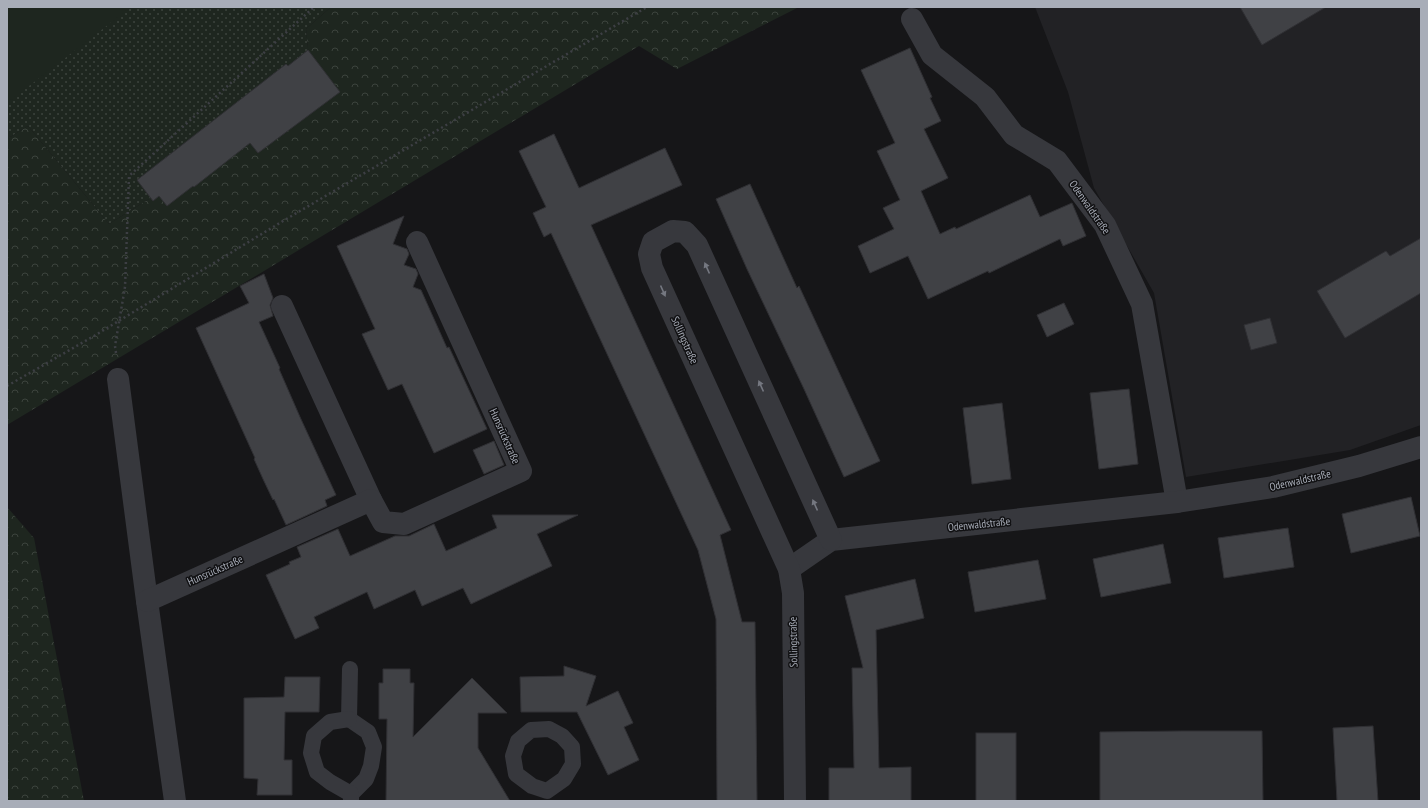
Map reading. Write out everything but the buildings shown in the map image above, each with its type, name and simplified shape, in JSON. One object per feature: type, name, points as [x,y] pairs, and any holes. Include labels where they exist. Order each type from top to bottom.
[{"type":"street","name":"Odenwaldstraße","points":[[912,19],[932,55],[985,97],[1014,135],[1057,161],[1106,225],[1142,304],[1177,502]]},
{"type":"street","name":"Sollingstraße","points":[[795,801],[793,593],[789,569],[652,268],[649,254],[653,242],[674,231],[685,232],[697,245],[831,540]]},
{"type":"street","name":"Hunsrückstraße","points":[[282,306],[371,500],[384,522],[404,524],[522,471],[417,242]]},
{"type":"street","points":[[118,379],[175,801]]},
{"type":"street","name":"Odenwaldstraße","points":[[789,569],[831,540],[1177,502],[1272,487],[1359,466],[1421,447]]},
{"type":"street","name":"Hunsrückstraße","points":[[147,601],[371,500]]},
{"type":"lane","points":[[349,719],[350,669]]},
{"type":"lane","points":[[349,719],[368,732],[374,747],[371,766],[366,779],[351,797],[317,772],[311,753],[314,736],[330,722],[349,719]]},
{"type":"path","points":[[118,379],[115,346],[125,287],[129,176],[314,7]]},
{"type":"path","points":[[7,386],[119,321],[283,221],[647,7]]},
{"type":"shaded area","points":[[1035,7],[1421,7],[1421,425],[1350,450],[1186,477],[1154,293],[1094,188],[1068,92]]},
{"type":"green space","points":[[7,7],[331,7],[306,29],[313,96],[109,224],[28,126],[7,139]]},
{"type":"green space","points":[[7,7],[131,7],[7,103]]},
{"type":"green space","points":[[331,7],[799,7],[677,69],[639,46],[7,425],[7,139],[28,126],[109,224],[313,96],[306,29]]},
{"type":"green space","points":[[7,507],[34,538],[84,801],[7,801]]}]
